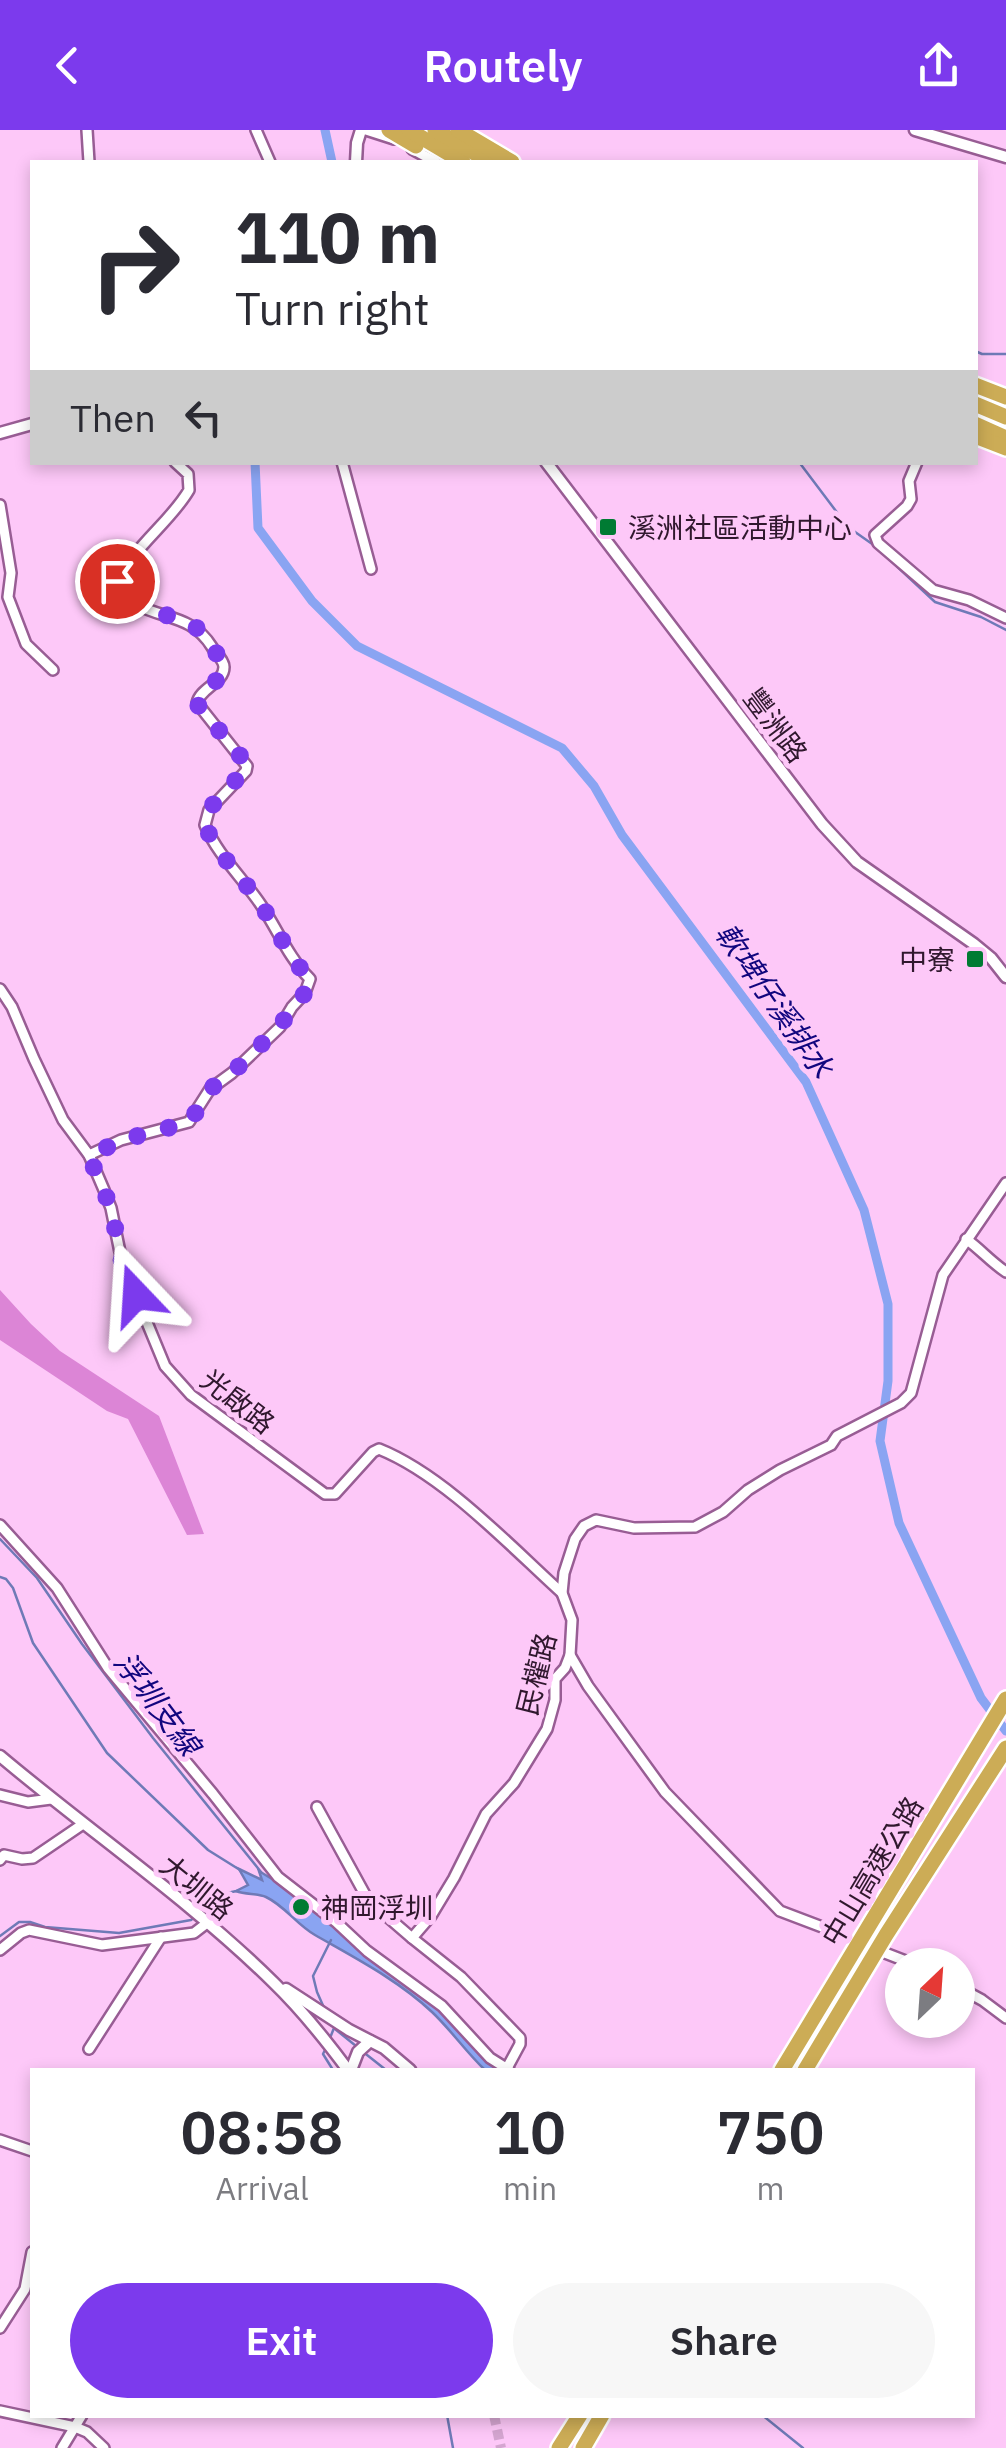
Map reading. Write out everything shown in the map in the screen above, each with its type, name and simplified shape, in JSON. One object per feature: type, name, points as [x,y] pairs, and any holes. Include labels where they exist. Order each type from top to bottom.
[{"type":"highway","points":[[389,130],[437,160]]},
{"type":"highway","points":[[409,130],[460,160]]},
{"type":"highway","points":[[436,130],[487,160]]},
{"type":"highway","points":[[458,130],[509,160]]},
{"type":"highway","points":[[978,386],[1006,397]]},
{"type":"highway","points":[[978,405],[1006,417]]},
{"type":"highway","points":[[978,425],[1006,438]]},
{"type":"highway","points":[[978,436],[1006,448]]},
{"type":"highway","name":"中山高速公路","points":[[783,2068],[1006,1699]]},
{"type":"highway","name":"中山高速公路","points":[[807,2068],[886,1935],[1002,1755]]},
{"type":"highway","points":[[560,2448],[578,2418]]},
{"type":"highway","points":[[584,2448],[600,2418]]},
{"type":"street","points":[[88,130],[89,160]]},
{"type":"street","points":[[256,130],[269,160]]},
{"type":"street","points":[[356,160],[363,130],[394,139],[436,160]]},
{"type":"street","points":[[915,130],[1006,157]]},
{"type":"street","points":[[0,433],[30,425]]},
{"type":"street","points":[[89,1156],[122,1140],[190,1122],[210,1089],[270,1037],[310,982],[205,825],[208,810],[247,768],[197,704],[201,693],[219,678],[224,664],[192,624],[136,604],[116,585],[189,490],[188,474],[178,465]]},
{"type":"street","points":[[343,465],[371,570]]},
{"type":"street","name":"豐洲路","points":[[548,465],[822,824],[857,862],[990,958],[1006,977]]},
{"type":"street","points":[[916,465],[908,506],[876,535],[878,543],[933,590],[970,600],[1006,618]]},
{"type":"street","points":[[0,505],[12,573],[8,597],[26,644],[53,670]]},
{"type":"street","points":[[990,958],[1006,958]]},
{"type":"street","name":"光啟路","points":[[0,988],[63,1120],[89,1156],[111,1208],[122,1262],[165,1366],[191,1395],[325,1494],[335,1494],[379,1448],[391,1453],[454,1494],[562,1594]]},
{"type":"street","points":[[1006,1183],[966,1238],[1006,1272]]},
{"type":"street","name":"民權路","points":[[412,1938],[431,1916],[486,1814],[514,1783],[547,1729],[555,1700],[555,1679],[570,1655],[572,1620],[562,1594],[564,1573],[575,1539],[584,1526],[596,1520],[634,1528],[695,1528],[780,1470],[901,1403],[910,1393],[943,1275],[966,1238]]},
{"type":"street","points":[[0,1525],[57,1588],[108,1668],[278,1877],[367,1951],[442,2006],[504,2068]]},
{"type":"street","points":[[570,1655],[665,1792],[780,1911],[838,1933]]},
{"type":"street","name":"大圳路","points":[[0,1756],[193,1911],[272,1981],[348,2068]]},
{"type":"street","points":[[0,1795],[28,1802],[52,1799]]},
{"type":"street","points":[[317,1808],[368,1900],[461,1977],[520,2038],[508,2068]]},
{"type":"street","points":[[0,1860],[4,1855],[32,1858],[83,1824]]},
{"type":"street","points":[[0,1950],[29,1930],[102,1945],[194,1932],[205,1921]]},
{"type":"street","points":[[88,2049],[161,1937]]},
{"type":"street","points":[[272,1981],[328,2016],[364,2046],[384,2048],[408,2068]]},
{"type":"street","points":[[975,1996],[1006,2018]]},
{"type":"street","points":[[351,2068],[364,2046]]},
{"type":"street","points":[[0,2140],[30,2151]]},
{"type":"street","points":[[0,2328],[25,2289],[30,2263]]},
{"type":"street","points":[[0,2411],[30,2417]]},
{"type":"street","points":[[35,2418],[76,2426],[104,2448]]},
{"type":"street","points":[[62,2448],[80,2418]]},
{"type":"shaded area","points":[[0,1290],[60,1351],[159,1416],[204,1534],[187,1535],[128,1419],[107,1411],[0,1340]]},
{"type":"water","points":[[239,1869],[262,1880],[259,1871],[272,1879],[440,2005],[496,2068],[483,2068],[432,2012],[391,1980],[308,1931],[273,1901],[236,1891],[248,1885]]},
{"type":"waterway","name":"軟埤仔溪排水","points":[[325,130],[332,160]]},
{"type":"waterway","points":[[978,352],[1006,354]]},
{"type":"waterway","name":"軟埤仔溪排水","points":[[255,465],[258,528],[312,601],[357,646],[562,748],[594,786],[622,835],[806,1082],[864,1210],[888,1304],[888,1381],[880,1441],[899,1523],[981,1698],[1006,1731]]},
{"type":"waterway","points":[[801,465],[848,527],[875,546],[935,602],[1006,630]]},
{"type":"waterway","name":"浮圳支線","points":[[0,1539],[37,1578],[153,1738],[261,1872]]},
{"type":"waterway","points":[[0,1577],[13,1588],[33,1643],[107,1753],[208,1850],[240,1870]]},
{"type":"waterway","points":[[202,1912],[222,1896],[237,1891]]},
{"type":"waterway","points":[[0,1936],[19,1922],[119,1933],[196,1916]]},
{"type":"waterway","points":[[325,2010],[313,1976],[331,1940]]},
{"type":"waterway","points":[[330,2038],[334,2028],[331,2022]]},
{"type":"waterway","points":[[335,2029],[356,2046]]},
{"type":"waterway","points":[[325,2050],[323,2054],[332,2068]]},
{"type":"waterway","points":[[362,2051],[383,2068]]},
{"type":"waterway","points":[[448,2418],[453,2448]]},
{"type":"waterway","points":[[766,2418],[803,2448]]},
{"type":"tunnel","points":[[838,1933],[882,1951]]},
{"type":"tunnel","points":[[495,2418],[501,2448]]},
{"type":"place","name":"溪洲社區活動中心","points":[[608,527]]},
{"type":"place","name":"中寮","points":[[975,959]]},
{"type":"place","name":"神岡浮圳","points":[[301,1907]]},
{"type":"route","points":[[117,581],[119,589],[136,604],[192,624],[224,664],[219,678],[201,693],[197,704],[247,768],[208,810],[205,825],[226,861],[262,906],[295,963],[310,979],[305,993],[280,1026],[210,1089],[190,1122],[122,1140],[89,1156],[111,1208],[122,1262],[136,1295]]}]
